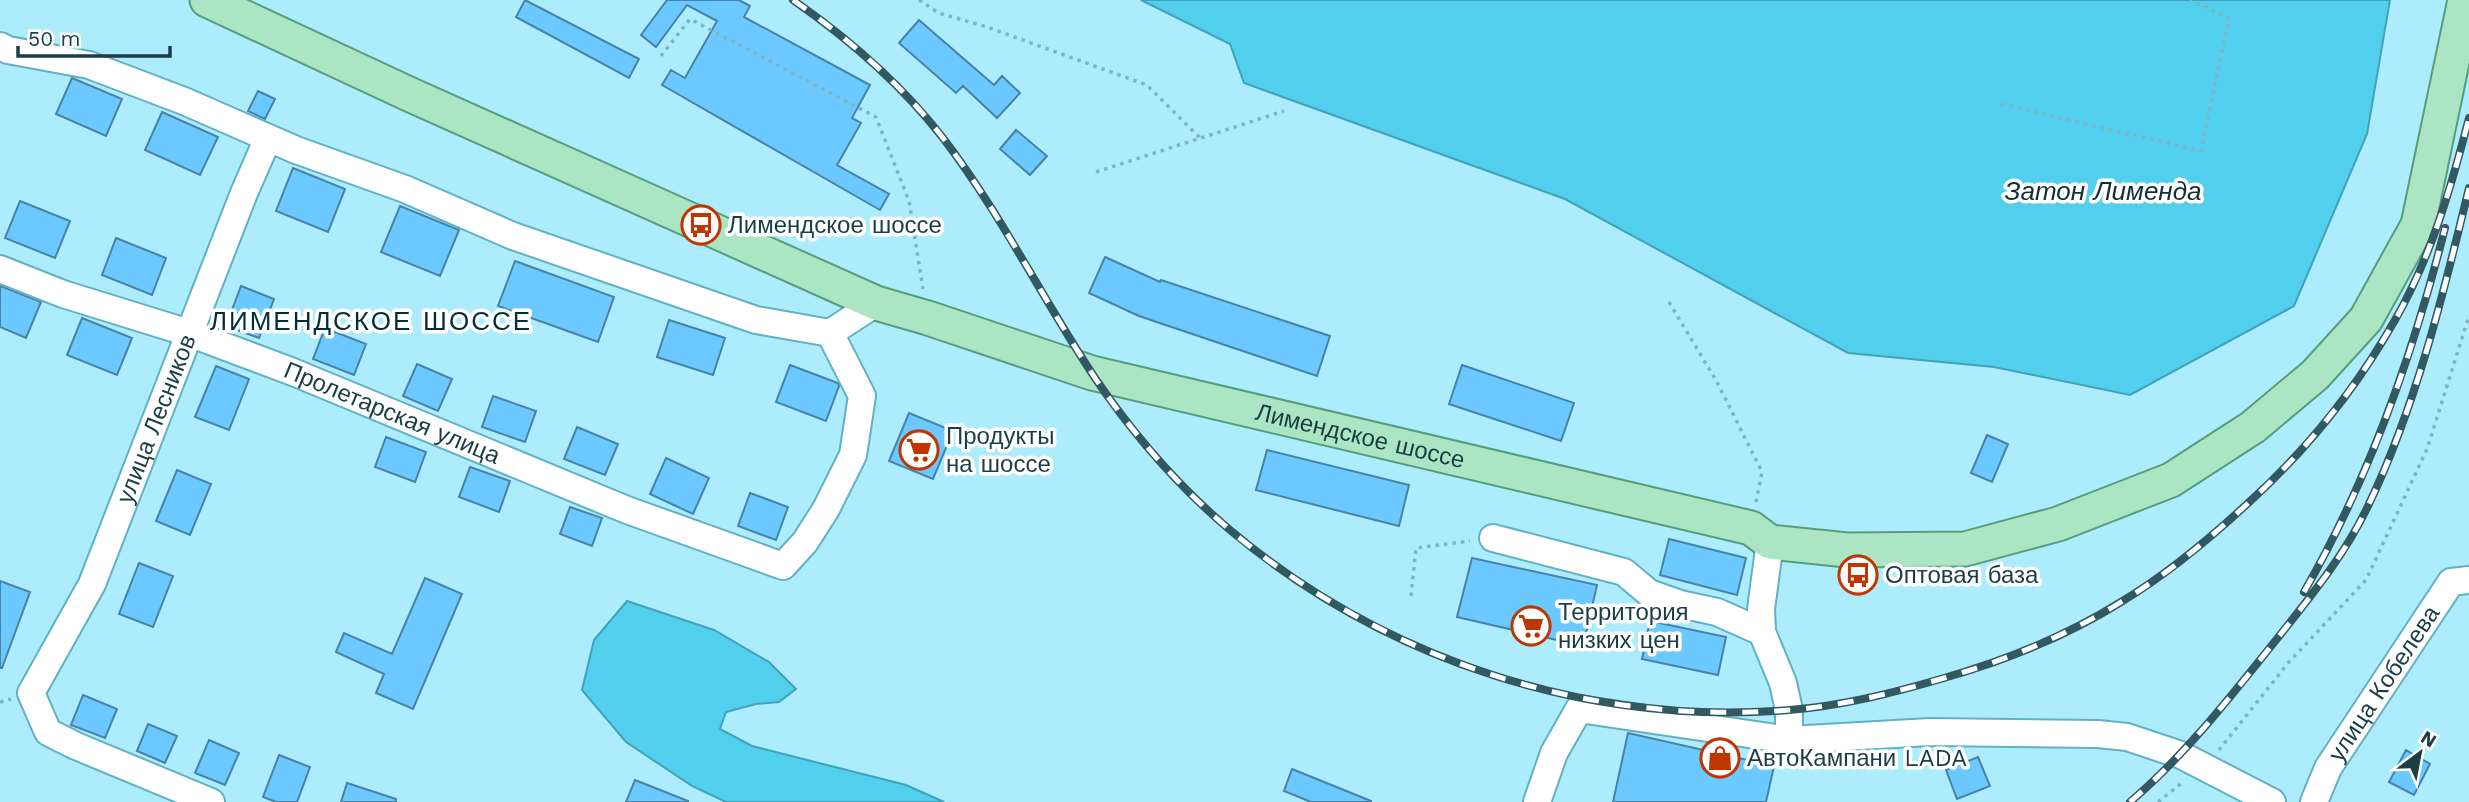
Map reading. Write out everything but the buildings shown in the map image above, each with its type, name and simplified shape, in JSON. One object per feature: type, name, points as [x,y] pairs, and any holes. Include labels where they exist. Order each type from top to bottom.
[{"type":"main road","name":"Лимендское шоссе","points":[[207,0],[411,95],[876,303],[1092,373],[1761,535],[1847,550],[1965,549],[2057,524],[2171,480],[2253,426],[2315,375],[2366,319],[2418,225],[2465,0]]},
{"type":"street","points":[[0,46],[8,50],[47,55],[89,65],[184,101],[268,138],[405,189],[526,241],[756,320],[830,333],[876,303]]},
{"type":"street","name":"улица Лесников","points":[[211,802],[48,732],[31,693],[92,584],[268,138]]},
{"type":"street","name":"Пролетарская улица","points":[[0,269],[63,293],[189,333],[293,372],[627,510],[783,566],[805,542],[826,509],[853,455],[862,396],[830,333]]},
{"type":"street","points":[[1761,535],[1762,632],[1783,683],[1789,710],[1789,740]]},
{"type":"street","points":[[1493,538],[1624,572],[1649,593],[1717,612],[1762,632]]},
{"type":"street","name":"улица Кобелева","points":[[2314,802],[2328,768],[2451,582],[2469,580]]},
{"type":"street","points":[[1537,802],[1554,753],[1579,709],[1789,740],[1930,732],[2098,734],[2127,737],[2155,745],[2272,802]]},
{"type":"path","points":[[919,0],[939,13],[987,27],[1147,86],[1200,138]]},
{"type":"path","points":[[2001,104],[2202,151],[2229,18],[2190,0]]},
{"type":"path","points":[[661,56],[690,19],[876,117],[909,201],[928,318]]},
{"type":"path","points":[[1096,172],[1284,111]]},
{"type":"path","points":[[1669,302],[1717,382],[1762,472],[1761,535]]},
{"type":"path","points":[[2158,802],[2205,768],[2289,662],[2366,580],[2427,449],[2469,316]]},
{"type":"path","points":[[1411,596],[1416,548],[1493,538]]},
{"type":"water","name":"Затон Лименда","points":[[1141,0],[2390,0],[2367,134],[2294,306],[2130,395],[1994,367],[1848,353],[1565,199],[1244,83],[1230,44]]},
{"type":"water","points":[[627,601],[714,630],[769,662],[796,689],[779,702],[756,704],[726,712],[720,729],[752,746],[906,785],[944,802],[726,802],[692,786],[626,742],[582,690],[594,640]]},
{"type":"railway","points":[[793,0],[873,63],[927,118],[984,196],[1110,399],[1174,477],[1230,530],[1290,576],[1354,615],[1422,648],[1492,675],[1564,694],[1638,707],[1713,712],[1789,710],[1887,694],[1967,671],[2035,646],[2101,614],[2154,581],[2268,485],[2328,419],[2364,371],[2395,320],[2419,272],[2447,196],[2469,118]]},
{"type":"railway","points":[[2130,802],[2187,747],[2239,686],[2324,578],[2358,525],[2385,468],[2414,390],[2438,310],[2469,188]]},
{"type":"railway","points":[[2304,592],[2349,505],[2387,415],[2419,323],[2445,228]]},
{"type":"place","name":"Лимендское шоссе","points":[[701,225]]},
{"type":"place","name":"Продукты на шоссе","points":[[919,450]]},
{"type":"place","name":"Оптовая база","points":[[1858,575]]},
{"type":"place","name":"Территория низких цен","points":[[1531,626]]},
{"type":"place","name":"АвтоКампани LADA","points":[[1720,758]]},
{"type":"district","name":"ЛИМЕНДСКОЕ ШОССЕ","points":[[371,321]]}]
